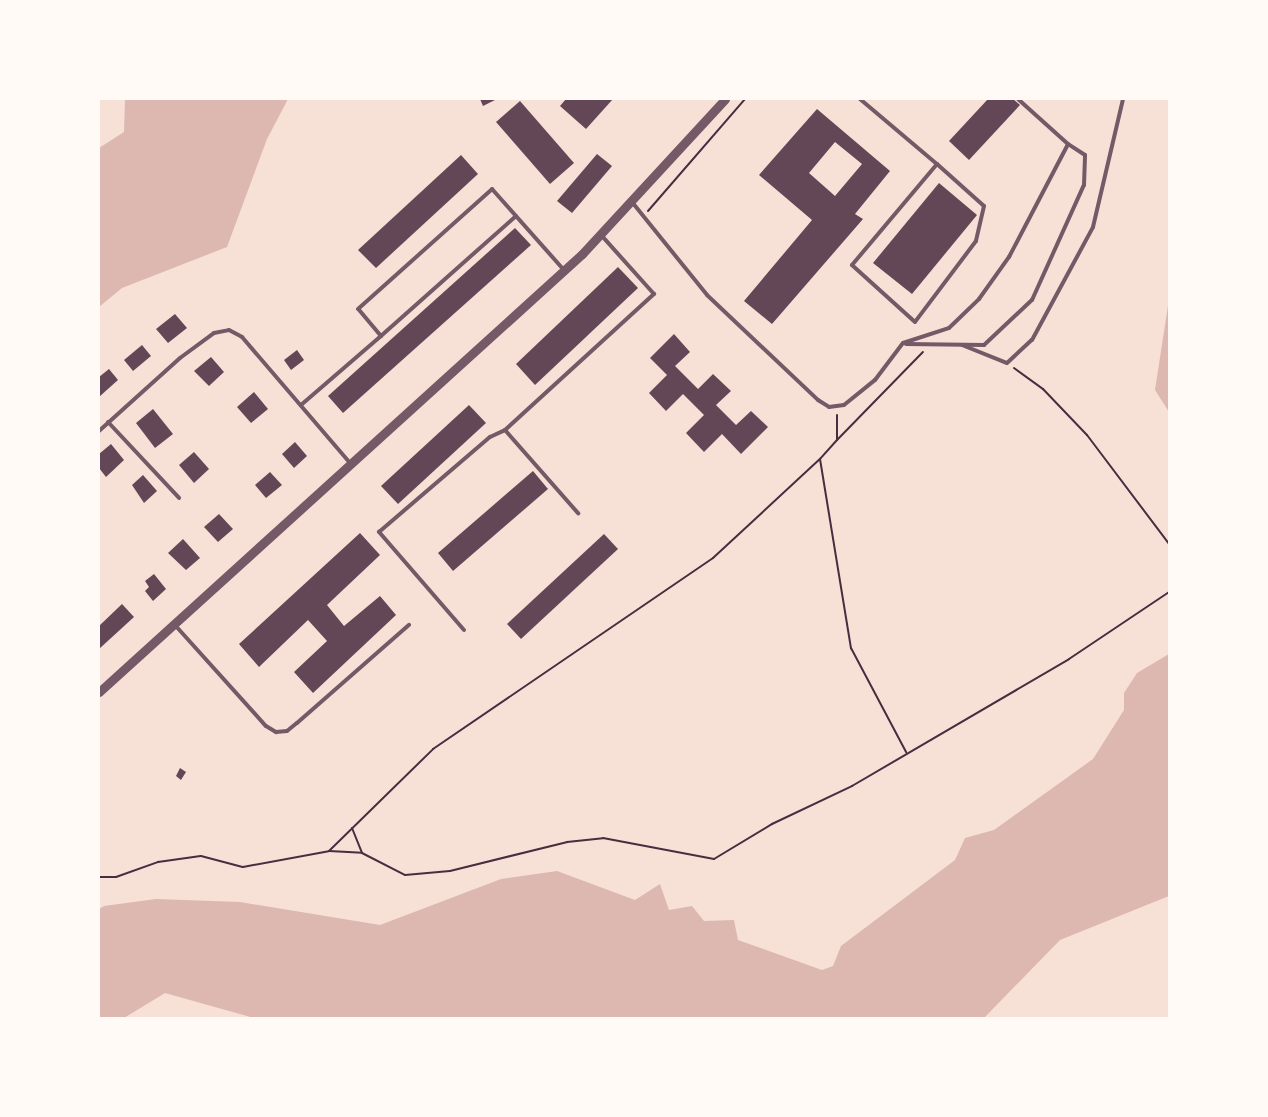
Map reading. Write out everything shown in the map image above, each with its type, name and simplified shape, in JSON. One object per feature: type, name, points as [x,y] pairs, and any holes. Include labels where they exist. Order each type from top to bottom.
[{"type":"street","points":[[99,692],[601,235],[725,99]]},
{"type":"lane","points":[[860,99],[938,164],[984,206],[976,241],[915,322],[852,265],[938,164]]},
{"type":"lane","points":[[903,344],[984,345],[1032,300],[1084,185],[1085,155],[1068,144],[1018,99]]},
{"type":"lane","points":[[962,345],[1007,363],[1032,340],[1093,227],[1123,99]]},
{"type":"lane","points":[[632,201],[707,295],[829,407],[844,405],[875,380],[903,344],[949,328],[979,299],[1009,257],[1068,144]]},
{"type":"lane","points":[[381,336],[358,309],[492,189],[564,270]]},
{"type":"lane","points":[[301,405],[516,216]]},
{"type":"lane","points":[[464,630],[380,532],[489,437],[505,430],[654,294],[601,235]]},
{"type":"lane","points":[[99,431],[214,333],[229,330],[242,337],[350,464]]},
{"type":"lane","points":[[108,422],[179,498]]},
{"type":"lane","points":[[505,430],[578,513]]},
{"type":"lane","points":[[174,623],[266,726],[276,732],[287,731],[297,723],[409,625]]},
{"type":"path","points":[[644,215],[746,99]]},
{"type":"path","points":[[329,851],[434,749],[713,558],[820,459],[934,344]]},
{"type":"path","points":[[1007,363],[1043,388],[1087,435],[1169,544]]},
{"type":"path","points":[[829,407],[839,418],[837,440]]},
{"type":"path","points":[[820,459],[851,648],[907,753]]},
{"type":"path","points":[[99,877],[116,878],[158,862],[201,856],[243,867],[329,851],[362,853],[405,875],[450,871],[567,842],[603,838],[714,858],[907,753],[1069,660],[1169,592]]},
{"type":"path","points":[[352,828],[362,853]]},
{"type":"shaded area","points":[[125,99],[288,99],[267,139],[227,247],[122,288],[99,307],[99,148],[124,132]]},
{"type":"shaded area","points":[[1169,299],[1169,412],[1155,390]]},
{"type":"shaded area","points":[[1169,654],[1169,896],[1060,940],[984,1018],[254,1018],[165,993],[124,1018],[99,1018],[99,909],[104,906],[156,899],[240,902],[380,925],[501,879],[557,871],[635,900],[660,884],[669,910],[692,906],[704,921],[734,920],[738,940],[822,970],[833,966],[841,946],[955,860],[965,838],[994,830],[1093,759],[1124,710],[1124,693],[1137,673]]},
{"type":"building","points":[[480,99],[497,99],[483,106]]},
{"type":"building","points":[[566,99],[613,99],[586,129],[560,106]]},
{"type":"building","points":[[988,99],[1013,99],[1020,105],[969,160],[949,141]]},
{"type":"building","points":[[520,101],[574,163],[550,184],[496,122]]},
{"type":"building","points":[[817,109],[890,171],[855,214],[863,219],[772,324],[744,301],[812,220],[759,175]],"holes":[[[835,142],[862,164],[835,196],[809,173]]]},
{"type":"building","points":[[597,154],[612,166],[572,213],[557,201]]},
{"type":"building","points":[[461,155],[478,174],[376,268],[358,250]]},
{"type":"building","points":[[939,183],[977,215],[912,294],[873,263]]},
{"type":"building","points":[[515,228],[531,245],[343,413],[328,396]]},
{"type":"building","points":[[618,267],[638,288],[535,385],[516,364]]},
{"type":"building","points":[[175,314],[187,328],[168,343],[156,329]]},
{"type":"building","points":[[674,334],[690,352],[675,366],[698,389],[713,374],[731,391],[716,405],[736,425],[751,411],[768,427],[741,454],[722,434],[704,452],[686,433],[704,415],[683,394],[666,411],[649,393],[667,375],[650,358]]},
{"type":"building","points":[[142,345],[151,356],[133,371],[124,360]]},
{"type":"building","points":[[297,350],[304,360],[291,370],[284,360]]},
{"type":"building","points":[[211,357],[224,372],[209,386],[194,371]]},
{"type":"building","points":[[109,369],[118,380],[99,397],[99,377]]},
{"type":"building","points":[[254,392],[268,409],[251,423],[237,407]]},
{"type":"building","points":[[469,405],[486,423],[398,504],[381,486]]},
{"type":"building","points":[[153,409],[173,434],[155,448],[136,423]]},
{"type":"building","points":[[295,442],[307,456],[294,468],[282,454]]},
{"type":"building","points":[[111,444],[124,460],[106,477],[99,468],[99,454]]},
{"type":"building","points":[[194,452],[209,469],[194,483],[179,465]]},
{"type":"building","points":[[533,471],[548,489],[453,571],[438,553]]},
{"type":"building","points":[[270,472],[282,485],[266,498],[255,485]]},
{"type":"building","points":[[143,475],[157,491],[144,503],[132,485]]},
{"type":"building","points":[[219,514],[233,529],[218,542],[204,527]]},
{"type":"building","points":[[360,533],[380,555],[327,605],[344,626],[380,596],[396,615],[313,693],[294,672],[327,641],[308,620],[259,667],[239,644]]},
{"type":"building","points":[[604,534],[618,549],[521,639],[507,624]]},
{"type":"building","points":[[183,539],[200,558],[186,570],[168,553]]},
{"type":"building","points":[[154,574],[166,589],[153,601],[145,591],[149,587],[145,581]]},
{"type":"building","points":[[122,604],[134,617],[99,649],[99,626]]},
{"type":"building","points":[[180,768],[186,772],[181,780],[176,776]]}]
